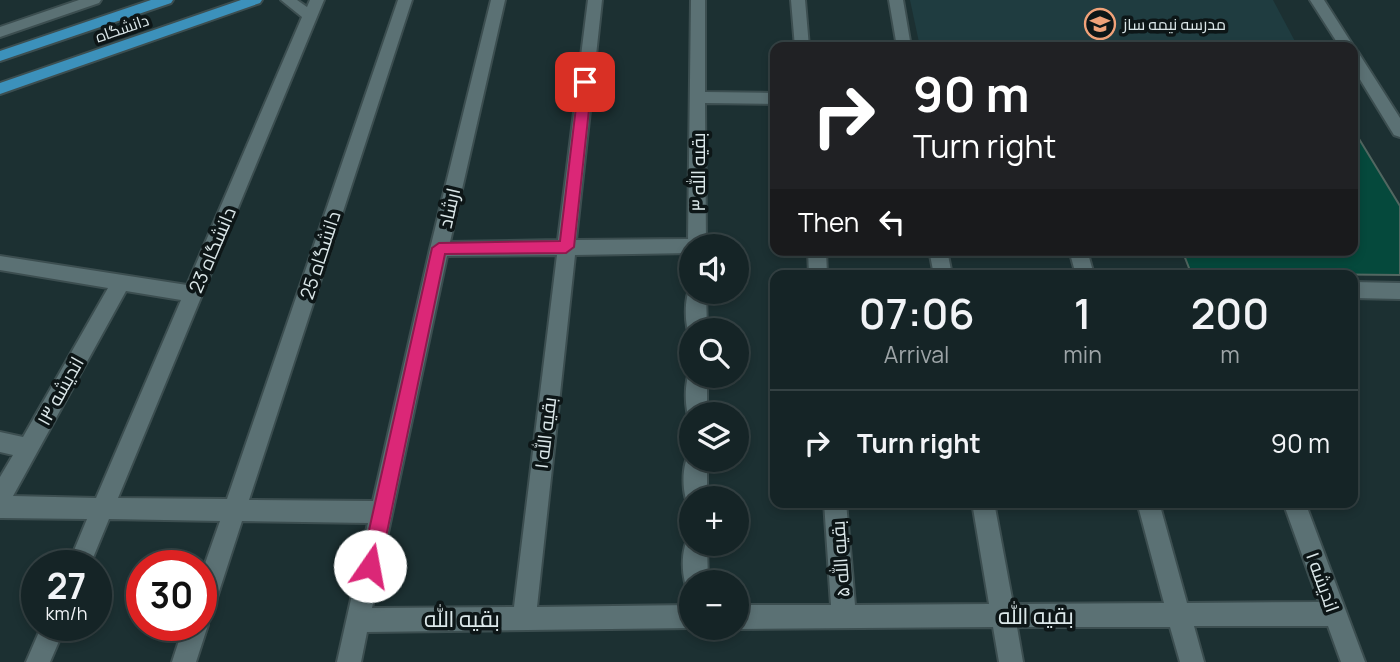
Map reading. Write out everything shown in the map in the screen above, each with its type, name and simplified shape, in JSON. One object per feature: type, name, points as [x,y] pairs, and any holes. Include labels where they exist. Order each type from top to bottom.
[{"type":"main road","name":"دانشگاه","points":[[0,56],[166,0]]},
{"type":"main road","name":"دانشگاه","points":[[0,89],[255,0]]},
{"type":"street","points":[[0,32],[94,0]]},
{"type":"street","name":"دانشگاه 23","points":[[85,550],[314,8],[288,0]]},
{"type":"street","name":"دانشگاه 25","points":[[217,562],[405,0]]},
{"type":"street","name":"ارشاد","points":[[349,662],[439,248],[498,0]]},
{"type":"street","name":"بقیه الله ۱","points":[[524,618],[595,0]]},
{"type":"street","name":"بقیه الله ۳","points":[[697,234],[698,0]]},
{"type":"street","points":[[798,0],[802,42]]},
{"type":"street","points":[[896,0],[903,42]]},
{"type":"street","points":[[1317,0],[1344,42]]},
{"type":"street","points":[[1358,64],[1400,131]]},
{"type":"street","points":[[698,97],[770,99]]},
{"type":"street","points":[[439,248],[679,246]]},
{"type":"street","points":[[0,263],[193,294]]},
{"type":"street","name":"اندیشه ۱۳","points":[[0,498],[120,284]]},
{"type":"street","points":[[1358,290],[1400,291]]},
{"type":"street","points":[[0,442],[28,448]]},
{"type":"street","points":[[0,507],[382,512]]},
{"type":"street","name":"بقیه الله ۵","points":[[835,508],[844,617]]},
{"type":"street","points":[[984,508],[1011,662]]},
{"type":"street","points":[[1149,508],[1192,662]]},
{"type":"street","name":"اندیشه ۱","points":[[1296,508],[1353,662]]},
{"type":"street","name":"بقیه الله","points":[[749,617],[1335,614]]},
{"type":"street","name":"بقیه الله","points":[[359,620],[679,617]]},
{"type":"street","points":[[38,662],[47,641]]},
{"type":"street","points":[[184,662],[191,641]]},
{"type":"shaded area","name":"مدرسه نیمه ساز","points":[[910,0],[1273,0],[1295,42],[919,42]]},
{"type":"building","points":[[1358,137],[1400,206],[1400,275],[1358,275],[1358,270],[1190,270],[1184,256],[1358,256]]},
{"type":"place","name":"مدرسه نیمه ساز","points":[[1100,24]]},
{"type":"route","points":[[370,566],[439,248],[566,247],[585,82]]}]
